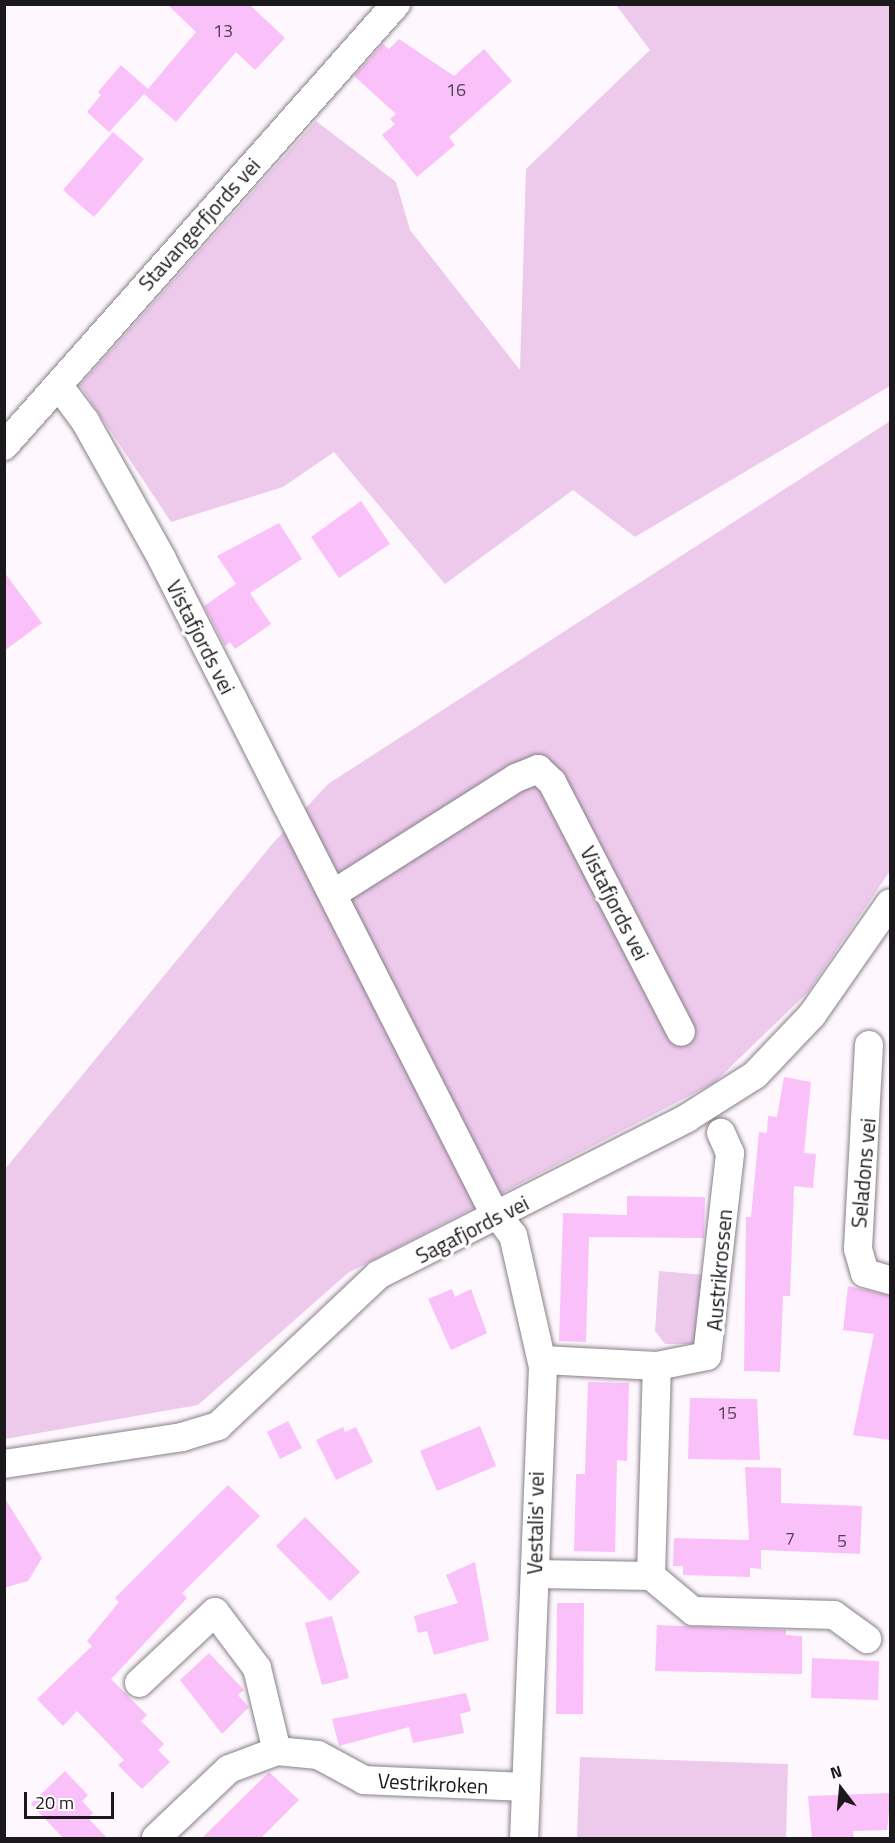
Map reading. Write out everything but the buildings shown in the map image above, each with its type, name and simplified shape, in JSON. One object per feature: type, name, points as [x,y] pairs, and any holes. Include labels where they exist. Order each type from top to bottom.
[{"type":"street","name":"Stavangerfjords vei","points":[[4,446],[59,386],[210,208],[396,4]]},
{"type":"street","name":"Vistafjords vei","points":[[59,386],[86,421],[162,559],[490,1205],[500,1215]]},
{"type":"street","name":"Vistafjords vei","points":[[333,894],[516,777],[538,769],[552,782],[681,1032]]},
{"type":"street","name":"Sagafjords vei","points":[[4,1464],[182,1437],[218,1426],[378,1275],[687,1118],[755,1075],[812,1015],[891,903]]},
{"type":"street","name":"Seladons vei","points":[[860,1055],[858,1249],[865,1273],[891,1280]]},
{"type":"street","name":"Austrikrossen","points":[[543,1360],[657,1366],[702,1359],[711,1349],[730,1153],[721,1132]]},
{"type":"street","name":"Vestalis' vei","points":[[500,1215],[513,1235],[543,1360],[524,1787],[524,1839]]},
{"type":"street","points":[[651,1576],[657,1366]]},
{"type":"street","points":[[535,1574],[651,1576],[693,1611],[834,1615],[867,1639]]},
{"type":"street","points":[[139,1683],[215,1612],[257,1668],[278,1751]]},
{"type":"street","name":"Vestrikroken","points":[[156,1839],[229,1769],[278,1751],[318,1755],[364,1780],[524,1787]]},
{"type":"shaded area","points":[[616,5],[890,5],[890,386],[635,537],[573,490],[445,584],[334,452],[283,487],[171,522],[80,385],[316,121],[396,182],[410,230],[520,370],[526,169],[650,50]]},
{"type":"shaded area","points":[[890,421],[890,871],[808,992],[714,1083],[348,1273],[198,1405],[5,1439],[5,1169],[274,842],[328,784]]},
{"type":"shaded area","points":[[659,1271],[717,1276],[702,1344],[665,1344],[655,1331]]},
{"type":"shaded area","points":[[580,1757],[788,1764],[786,1838],[577,1838]]}]
